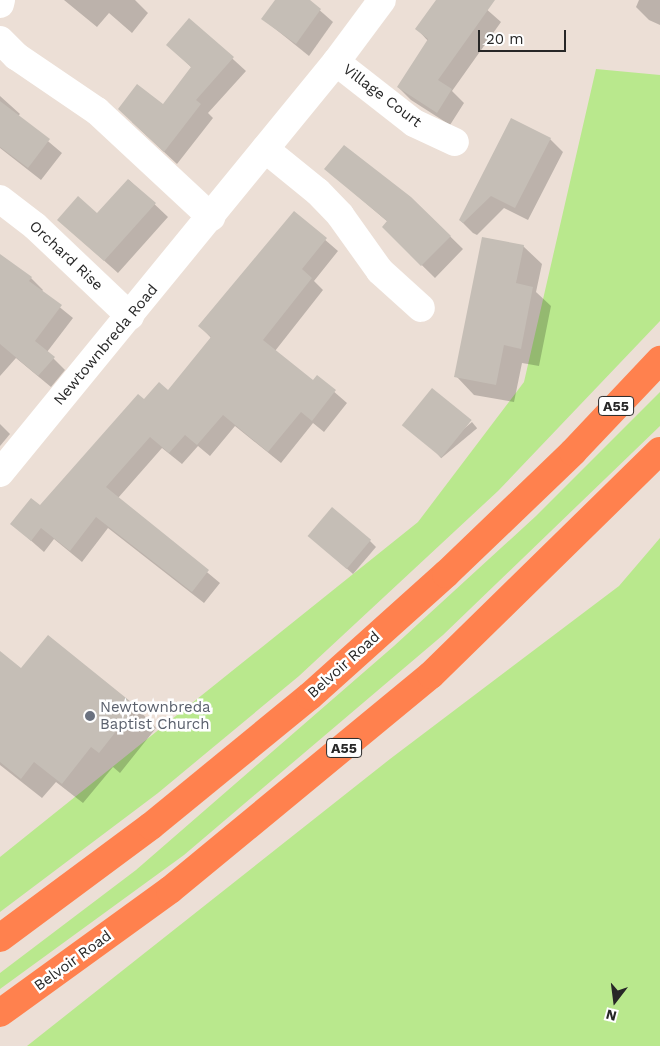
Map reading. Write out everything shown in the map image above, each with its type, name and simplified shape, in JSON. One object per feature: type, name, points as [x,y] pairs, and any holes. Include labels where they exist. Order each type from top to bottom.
[{"type":"highway","name":"Belvoir Road","points":[[0,938],[151,826],[310,696],[481,540],[573,452],[660,360]]},
{"type":"highway","name":"Belvoir Road","points":[[0,1013],[170,890],[431,675],[660,451]]},
{"type":"street","points":[[0,4],[1,0]]},
{"type":"street","name":"Newtownbreda Road","points":[[0,473],[211,217],[336,62],[382,0]]},
{"type":"street","points":[[0,40],[16,56],[97,111],[211,217]]},
{"type":"street","name":"Village Court","points":[[336,62],[414,123],[455,142]]},
{"type":"street","points":[[265,149],[318,192],[340,215],[380,271],[422,308]]},
{"type":"street","name":"Orchard Rise","points":[[0,199],[35,226],[130,316]]},
{"type":"green space","points":[[596,69],[660,75],[660,321],[498,491],[299,676],[158,793],[0,912],[0,857],[418,522],[524,382]]},
{"type":"green space","points":[[660,392],[660,426],[443,635],[184,855],[0,989],[0,973],[136,870],[394,646],[536,516]]},
{"type":"green space","points":[[660,538],[660,1046],[27,1046],[390,759],[619,586]]},
{"type":"building","points":[[275,0],[310,0],[321,9],[296,44],[261,19]]},
{"type":"building","points":[[436,0],[495,0],[438,80],[452,89],[437,113],[397,87],[428,39],[415,29]]},
{"type":"building","points":[[189,18],[234,57],[196,100],[201,104],[164,152],[118,109],[137,84],[163,104],[191,67],[166,45]]},
{"type":"building","points":[[0,101],[50,139],[28,168],[0,147]]},
{"type":"building","points":[[511,118],[551,138],[515,208],[491,196],[463,223],[459,220]]},
{"type":"building","points":[[344,145],[411,197],[451,236],[421,266],[382,227],[387,221],[324,169]]},
{"type":"building","points":[[128,179],[156,203],[104,261],[57,220],[78,196],[97,213]]},
{"type":"building","points":[[294,211],[327,238],[302,269],[312,278],[263,340],[313,380],[317,375],[336,390],[312,421],[301,412],[268,452],[223,415],[197,445],[185,435],[169,453],[150,437],[106,487],[209,570],[192,592],[96,517],[70,551],[41,528],[31,541],[10,524],[31,498],[40,505],[138,394],[144,399],[159,382],[168,390],[211,337],[198,326]]},
{"type":"building","points":[[482,237],[524,245],[516,283],[533,287],[521,349],[504,345],[496,385],[454,377]]},
{"type":"building","points":[[0,254],[32,277],[29,281],[62,305],[35,341],[55,357],[38,376],[0,344]]},
{"type":"building","points":[[432,388],[472,420],[441,457],[402,425]]},
{"type":"building","points":[[332,507],[371,540],[347,569],[308,536]]},
{"type":"building","name":"Newtownbreda Baptist Church","points":[[48,635],[136,706],[99,753],[91,747],[62,784],[34,762],[21,779],[0,762],[0,651],[21,668]]},
{"type":"place","name":"Newtownbreda Baptist Church","points":[[90,716]]}]
